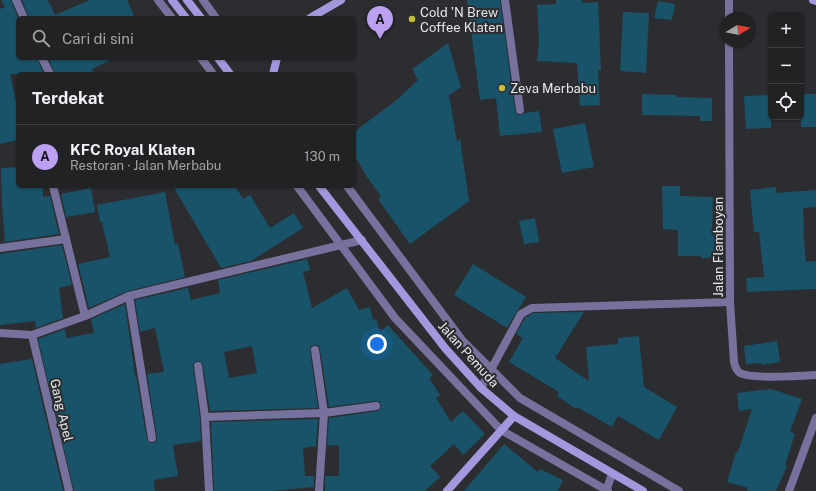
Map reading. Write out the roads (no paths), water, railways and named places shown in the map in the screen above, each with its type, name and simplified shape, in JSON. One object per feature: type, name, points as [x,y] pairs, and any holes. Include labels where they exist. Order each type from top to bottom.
[{"type":"main road","points":[[172,0],[184,16]]},
{"type":"main road","points":[[187,0],[199,16]]},
{"type":"main road","points":[[313,16],[341,0]]},
{"type":"main road","points":[[220,60],[228,72]]},
{"type":"main road","points":[[273,72],[276,60]]},
{"type":"main road","name":"Jalan Pemuda","points":[[321,188],[445,348],[481,388],[514,416],[643,491]]},
{"type":"main road","points":[[447,491],[514,416]]},
{"type":"street","points":[[16,0],[23,16]]},
{"type":"street","points":[[158,0],[170,16]]},
{"type":"street","points":[[203,0],[215,16]]},
{"type":"street","points":[[505,0],[520,110]]},
{"type":"street","points":[[729,0],[729,12]]},
{"type":"street","name":"Jalan Flamboyan","points":[[730,48],[730,302],[734,362],[738,371],[749,376],[789,377],[816,375]]},
{"type":"street","points":[[43,60],[49,72]]},
{"type":"street","points":[[202,60],[212,72]]},
{"type":"street","points":[[53,188],[85,316]]},
{"type":"street","points":[[298,188],[395,318],[501,430],[607,491],[612,474]]},
{"type":"street","points":[[348,188],[462,340],[520,398],[679,491]]},
{"type":"street","points":[[0,248],[66,239]]},
{"type":"street","points":[[0,334],[32,335],[85,316],[129,296],[362,240]]},
{"type":"street","points":[[129,296],[152,438]]},
{"type":"street","points":[[481,388],[521,314],[526,310],[532,308],[730,302]]},
{"type":"street","name":"Gang Apel","points":[[32,335],[69,491]]},
{"type":"street","points":[[315,350],[324,413],[319,491]]},
{"type":"street","points":[[198,366],[206,417],[209,491]]},
{"type":"street","points":[[206,417],[324,413],[376,406]]},
{"type":"street","points":[[789,491],[816,418]]},
{"type":"place","name":"Cold 'N Brew Coffee Klaten","points":[[412,19]]},
{"type":"place","name":"KFC Royal Klaten","points":[[380,39]]},
{"type":"place","name":"Zeva Merbabu","points":[[502,88]]}]
